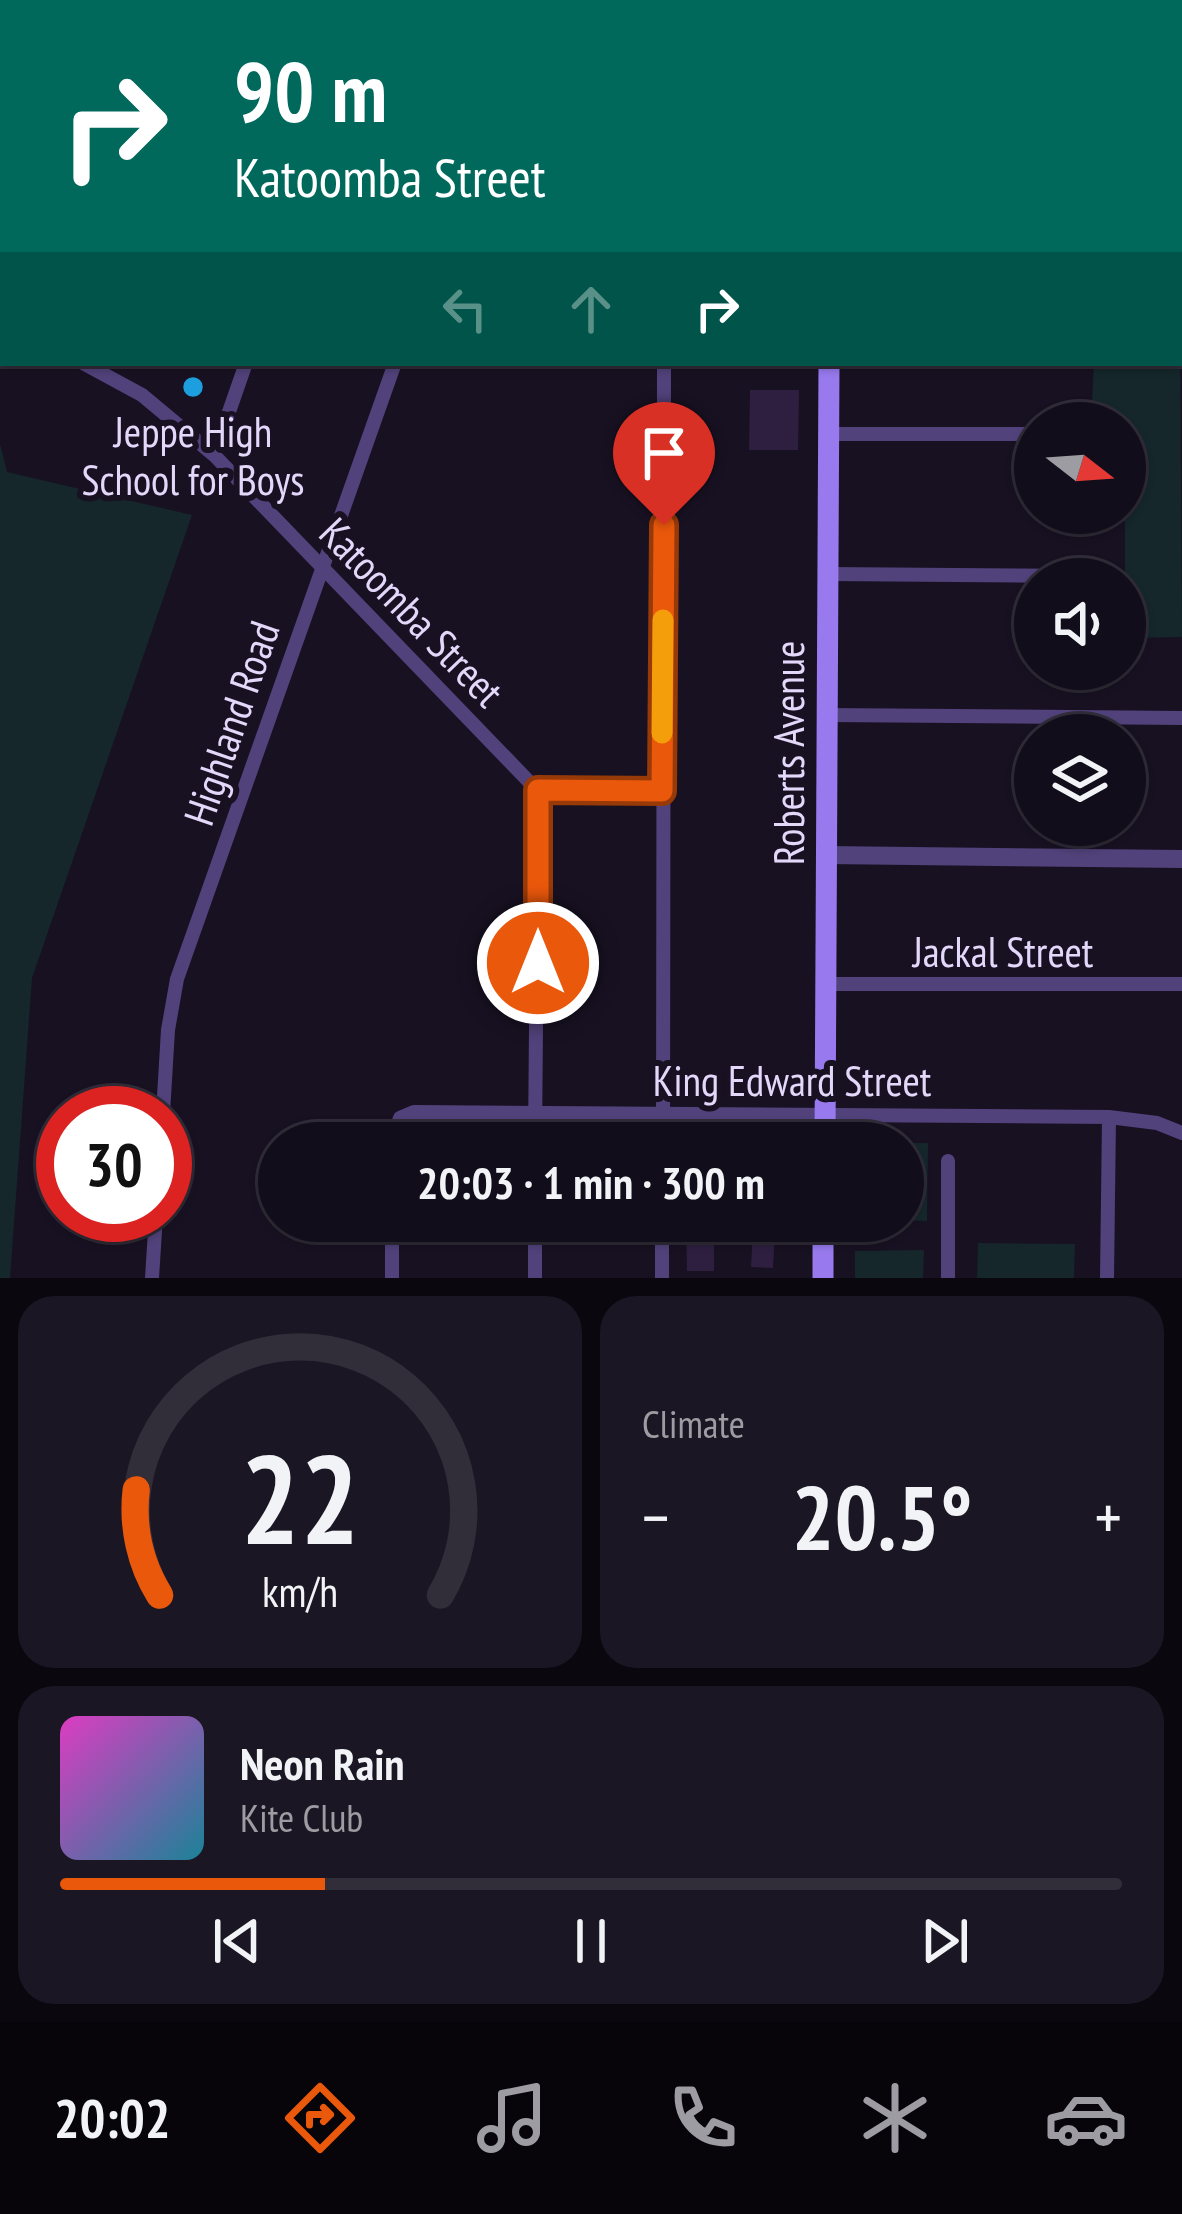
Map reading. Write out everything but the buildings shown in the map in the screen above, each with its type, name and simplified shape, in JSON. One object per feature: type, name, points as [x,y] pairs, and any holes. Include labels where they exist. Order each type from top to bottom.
[{"type":"main road","name":"Roberts Avenue","points":[[825,1122],[829,366]]},
{"type":"main road","points":[[823,1242],[823,1278]]},
{"type":"street","points":[[923,0],[945,0]]},
{"type":"street","name":"Katoomba Street","points":[[89,366],[142,395],[214,455],[538,790]]},
{"type":"street","points":[[214,455],[245,366]]},
{"type":"street","name":"Highland Road","points":[[165,1086],[177,979],[394,366]]},
{"type":"street","points":[[663,1122],[664,366]]},
{"type":"street","points":[[829,434],[1014,434]]},
{"type":"street","points":[[828,574],[1014,575]]},
{"type":"street","points":[[827,715],[1182,718]]},
{"type":"street","points":[[536,1122],[538,790],[662,791]]},
{"type":"street","points":[[826,855],[1182,859]]},
{"type":"street","name":"Jackal Street","points":[[825,984],[1182,984]]},
{"type":"street","name":"King Edward Street","points":[[399,1122],[414,1112],[825,1113],[1109,1117],[1157,1123],[1182,1132]]},
{"type":"street","points":[[1108,1278],[1109,1117]]},
{"type":"street","points":[[948,1161],[948,1278]]},
{"type":"street","points":[[152,1278],[154,1242]]},
{"type":"street","points":[[392,1242],[392,1278]]},
{"type":"street","points":[[535,1242],[535,1278]]},
{"type":"street","points":[[662,1242],[662,1278]]},
{"type":"shaded area","points":[[1094,366],[1180,366],[1182,637],[1146,638],[1146,558],[1125,558],[1125,534],[1146,534],[1146,402],[1092,402]]},
{"type":"shaded area","points":[[0,444],[7,472],[192,515],[32,978],[10,1278],[0,1278]]},
{"type":"shaded area","points":[[924,1143],[928,1143],[924,1221]]},
{"type":"shaded area","points":[[978,1243],[1075,1244],[1074,1278],[977,1278]]},
{"type":"shaded area","points":[[924,1250],[923,1278],[855,1278],[855,1251]]},
{"type":"slow traffic","points":[[662,733],[663,620]]},
{"type":"place","name":"Jeppe High School for Boys","points":[[193,387]]},
{"type":"route","points":[[538,963],[538,790],[662,791],[664,525]]}]
